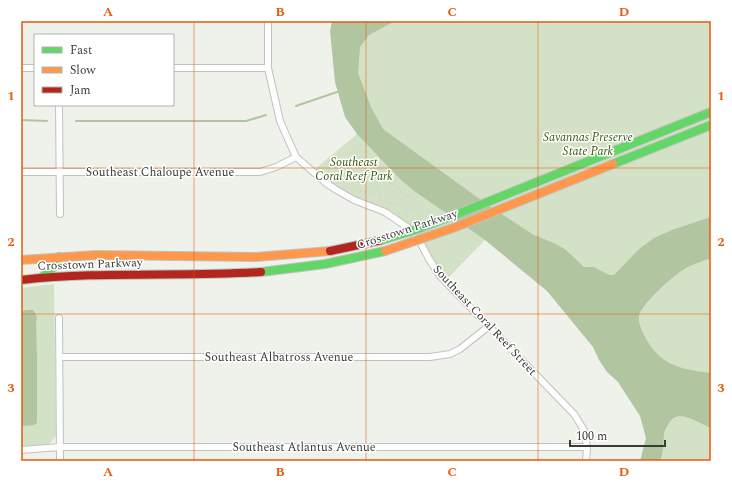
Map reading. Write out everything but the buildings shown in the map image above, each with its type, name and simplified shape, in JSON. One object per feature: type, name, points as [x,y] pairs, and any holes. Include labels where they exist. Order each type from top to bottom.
[{"type":"main road","name":"Crosstown Parkway","points":[[21,260],[96,255],[256,257],[336,250],[382,240],[444,219],[711,112]]},
{"type":"main road","name":"Crosstown Parkway","points":[[21,280],[84,274],[217,274],[270,271],[317,266],[385,251],[453,228],[711,125]]},
{"type":"main road","points":[[41,277],[55,267],[59,257]]},
{"type":"street","name":"Southeast Coral Reef Street","points":[[268,21],[268,68],[280,121],[296,157],[326,184],[335,190],[354,200],[385,212],[407,226],[419,240],[440,276],[574,414],[584,430],[587,447],[586,461]]},
{"type":"street","points":[[21,68],[34,68]]},
{"type":"street","points":[[174,68],[268,68]]},
{"type":"street","points":[[59,106],[60,214]]},
{"type":"street","name":"Southeast Chaloupe Avenue","points":[[21,172],[260,172],[276,167],[296,157]]},
{"type":"street","points":[[59,318],[60,461]]},
{"type":"street","name":"Southeast Albatross Avenue","points":[[60,358],[430,357],[450,354],[460,349],[489,326]]},
{"type":"street","name":"Southeast Atlantus Avenue","points":[[21,450],[60,447],[587,447]]},
{"type":"path","points":[[355,157],[368,165],[382,170],[388,182],[396,186],[404,195],[412,197],[421,206],[406,213],[400,204],[379,199],[372,192],[362,192],[354,184],[338,175],[336,172],[336,167],[355,157]]},
{"type":"path","points":[[368,165],[368,171],[381,192],[377,206]]},
{"type":"path","points":[[347,180],[352,171]]},
{"type":"green space","name":"Savannas Preserve State Park","points":[[351,21],[711,21],[711,461],[654,461],[648,373],[354,107]]},
{"type":"green space","name":"Southeast Coral Reef Park","points":[[357,134],[414,191],[485,240],[447,279],[435,264],[416,233],[403,220],[383,208],[343,191],[315,169]]},
{"type":"green space","points":[[54,284],[56,436],[49,444],[21,446],[21,288]]},
{"type":"shaded area","points":[[332,21],[395,21],[369,35],[360,47],[358,73],[371,107],[383,129],[492,208],[534,235],[566,250],[584,267],[594,267],[609,275],[614,275],[639,249],[654,238],[672,230],[711,217],[711,258],[689,267],[674,277],[646,304],[641,311],[639,319],[640,327],[651,347],[665,360],[690,370],[711,373],[711,428],[682,416],[676,417],[672,419],[664,433],[663,451],[660,461],[640,461],[646,438],[640,416],[618,382],[607,372],[593,347],[547,291],[485,240],[414,191],[400,179],[357,134],[345,117],[335,82],[330,31]]},
{"type":"shaded area","points":[[33,310],[37,317],[37,423],[34,425],[21,426],[21,311]]},
{"type":"waterway","points":[[296,106],[337,92]]},
{"type":"waterway","points":[[76,121],[246,121],[266,115]]},
{"type":"waterway","points":[[21,120],[47,121]]},
{"type":"traffic: fast","points":[[382,240],[415,230],[460,213],[711,112]]},
{"type":"traffic: fast","points":[[613,164],[711,125]]},
{"type":"traffic: fast","points":[[261,272],[325,264],[385,251]]},
{"type":"traffic: fast","points":[[42,277],[55,266],[59,257]]},
{"type":"traffic: slow","points":[[385,251],[453,228],[613,164]]},
{"type":"traffic: slow","points":[[21,260],[96,255],[256,257],[330,251]]},
{"type":"traffic: jam","points":[[330,251],[382,240]]},
{"type":"traffic: jam","points":[[21,280],[51,277],[261,272]]}]
